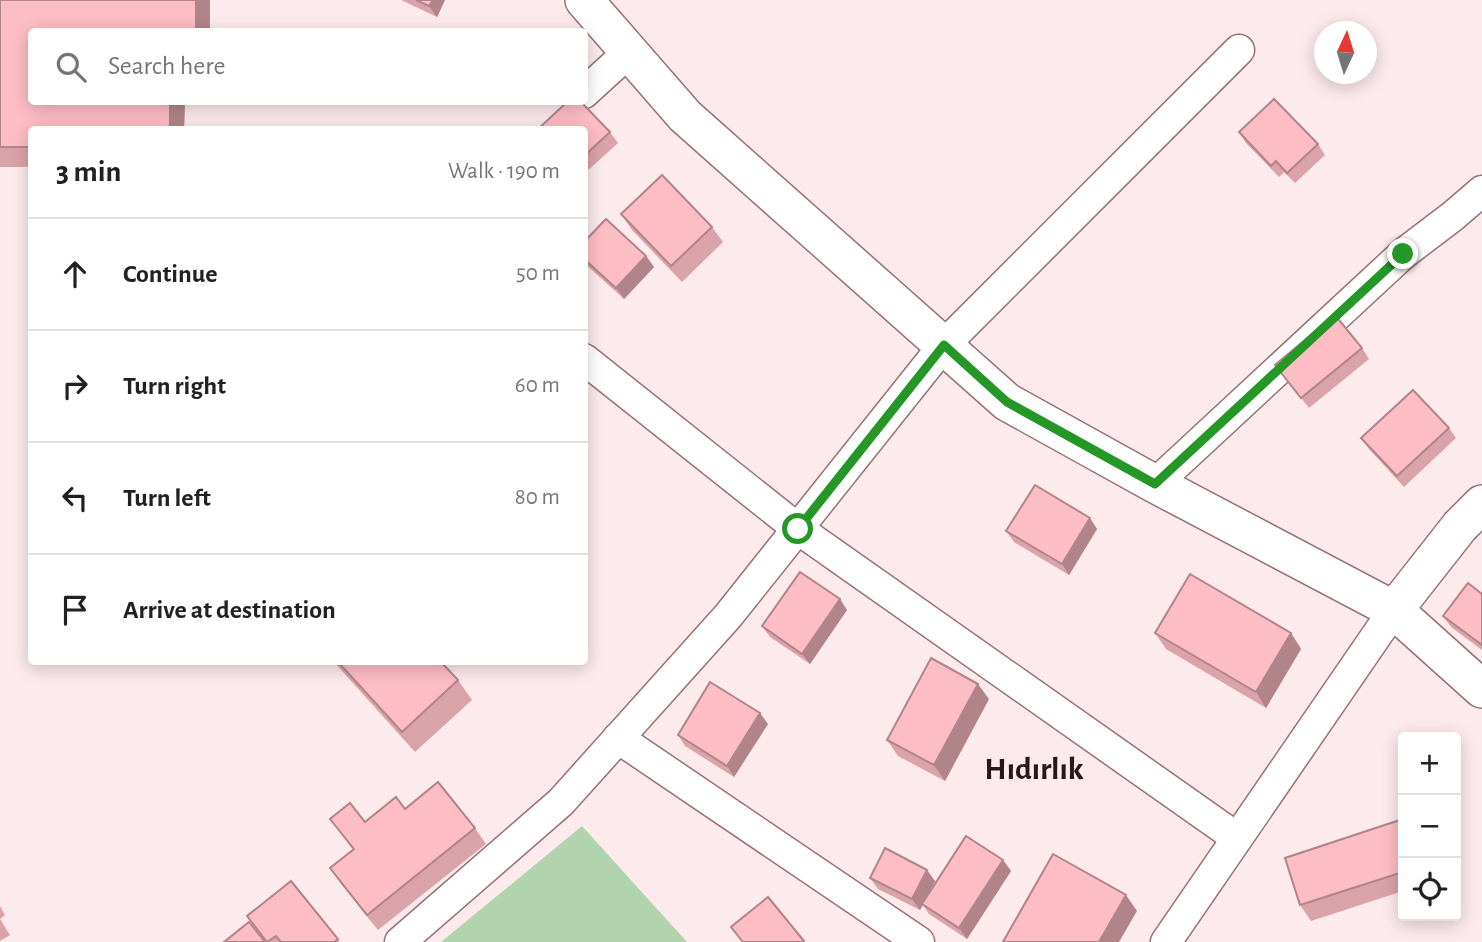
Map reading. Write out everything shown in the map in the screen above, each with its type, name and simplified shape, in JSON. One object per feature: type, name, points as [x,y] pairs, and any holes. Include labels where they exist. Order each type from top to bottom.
[{"type":"street","points":[[584,0],[685,116],[1007,402],[1155,484],[1394,610],[1482,689]]},
{"type":"street","points":[[400,942],[561,802],[728,616],[944,345],[1239,50]]},
{"type":"street","points":[[588,90],[629,52]]},
{"type":"street","points":[[1155,484],[1403,254],[1482,191]]},
{"type":"street","points":[[588,362],[798,529],[1237,838]]},
{"type":"street","points":[[1166,942],[1394,610],[1460,526],[1482,503]]},
{"type":"street","points":[[618,738],[919,942]]},
{"type":"green space","points":[[582,826],[687,942],[441,942]]},
{"type":"building","points":[[0,0],[196,0],[196,28],[28,28],[28,105],[170,105],[170,126],[28,126],[28,147],[0,147]]},
{"type":"building","points":[[416,0],[433,0],[429,6]]},
{"type":"building","points":[[1274,99],[1318,144],[1287,173],[1276,161],[1271,166],[1239,132]]},
{"type":"building","points":[[564,105],[584,105],[610,132],[588,152],[588,126],[541,126]]},
{"type":"building","points":[[662,175],[712,227],[671,266],[621,214]]},
{"type":"building","points":[[606,219],[646,256],[616,288],[588,263],[588,238]]},
{"type":"building","points":[[1335,315],[1362,348],[1301,398],[1275,365]]},
{"type":"building","points":[[1413,390],[1449,428],[1397,476],[1361,438]]},
{"type":"building","points":[[1035,485],[1090,518],[1062,564],[1006,531]]},
{"type":"building","points":[[800,572],[840,599],[802,654],[762,626]]},
{"type":"building","points":[[1190,574],[1291,633],[1256,692],[1155,633]]},
{"type":"building","points":[[1468,583],[1482,594],[1482,645],[1443,616]]},
{"type":"building","points":[[931,658],[978,684],[934,765],[887,740]]},
{"type":"building","points":[[341,665],[444,665],[458,680],[402,732]]},
{"type":"building","points":[[710,682],[760,713],[727,766],[678,735]]},
{"type":"building","points":[[438,782],[475,828],[367,915],[330,868],[354,849],[330,819],[350,803],[365,822],[396,797],[405,809]]},
{"type":"building","points":[[1398,821],[1398,874],[1300,905],[1285,858]]},
{"type":"building","points":[[966,836],[1003,860],[959,928],[922,904]]},
{"type":"building","points":[[885,848],[927,870],[912,899],[870,878]]},
{"type":"building","points":[[1053,854],[1126,895],[1099,942],[1003,942]]},
{"type":"building","points":[[291,881],[338,939],[334,942],[281,942],[276,936],[267,942],[247,916]]},
{"type":"building","points":[[768,897],[803,942],[743,942],[731,927]]},
{"type":"building","points":[[249,922],[265,942],[224,942]]},
{"type":"district","name":"Hıdırlık","points":[[1034,768]]},
{"type":"route","points":[[798,529],[944,345],[1007,402],[1155,484],[1403,254]]}]
